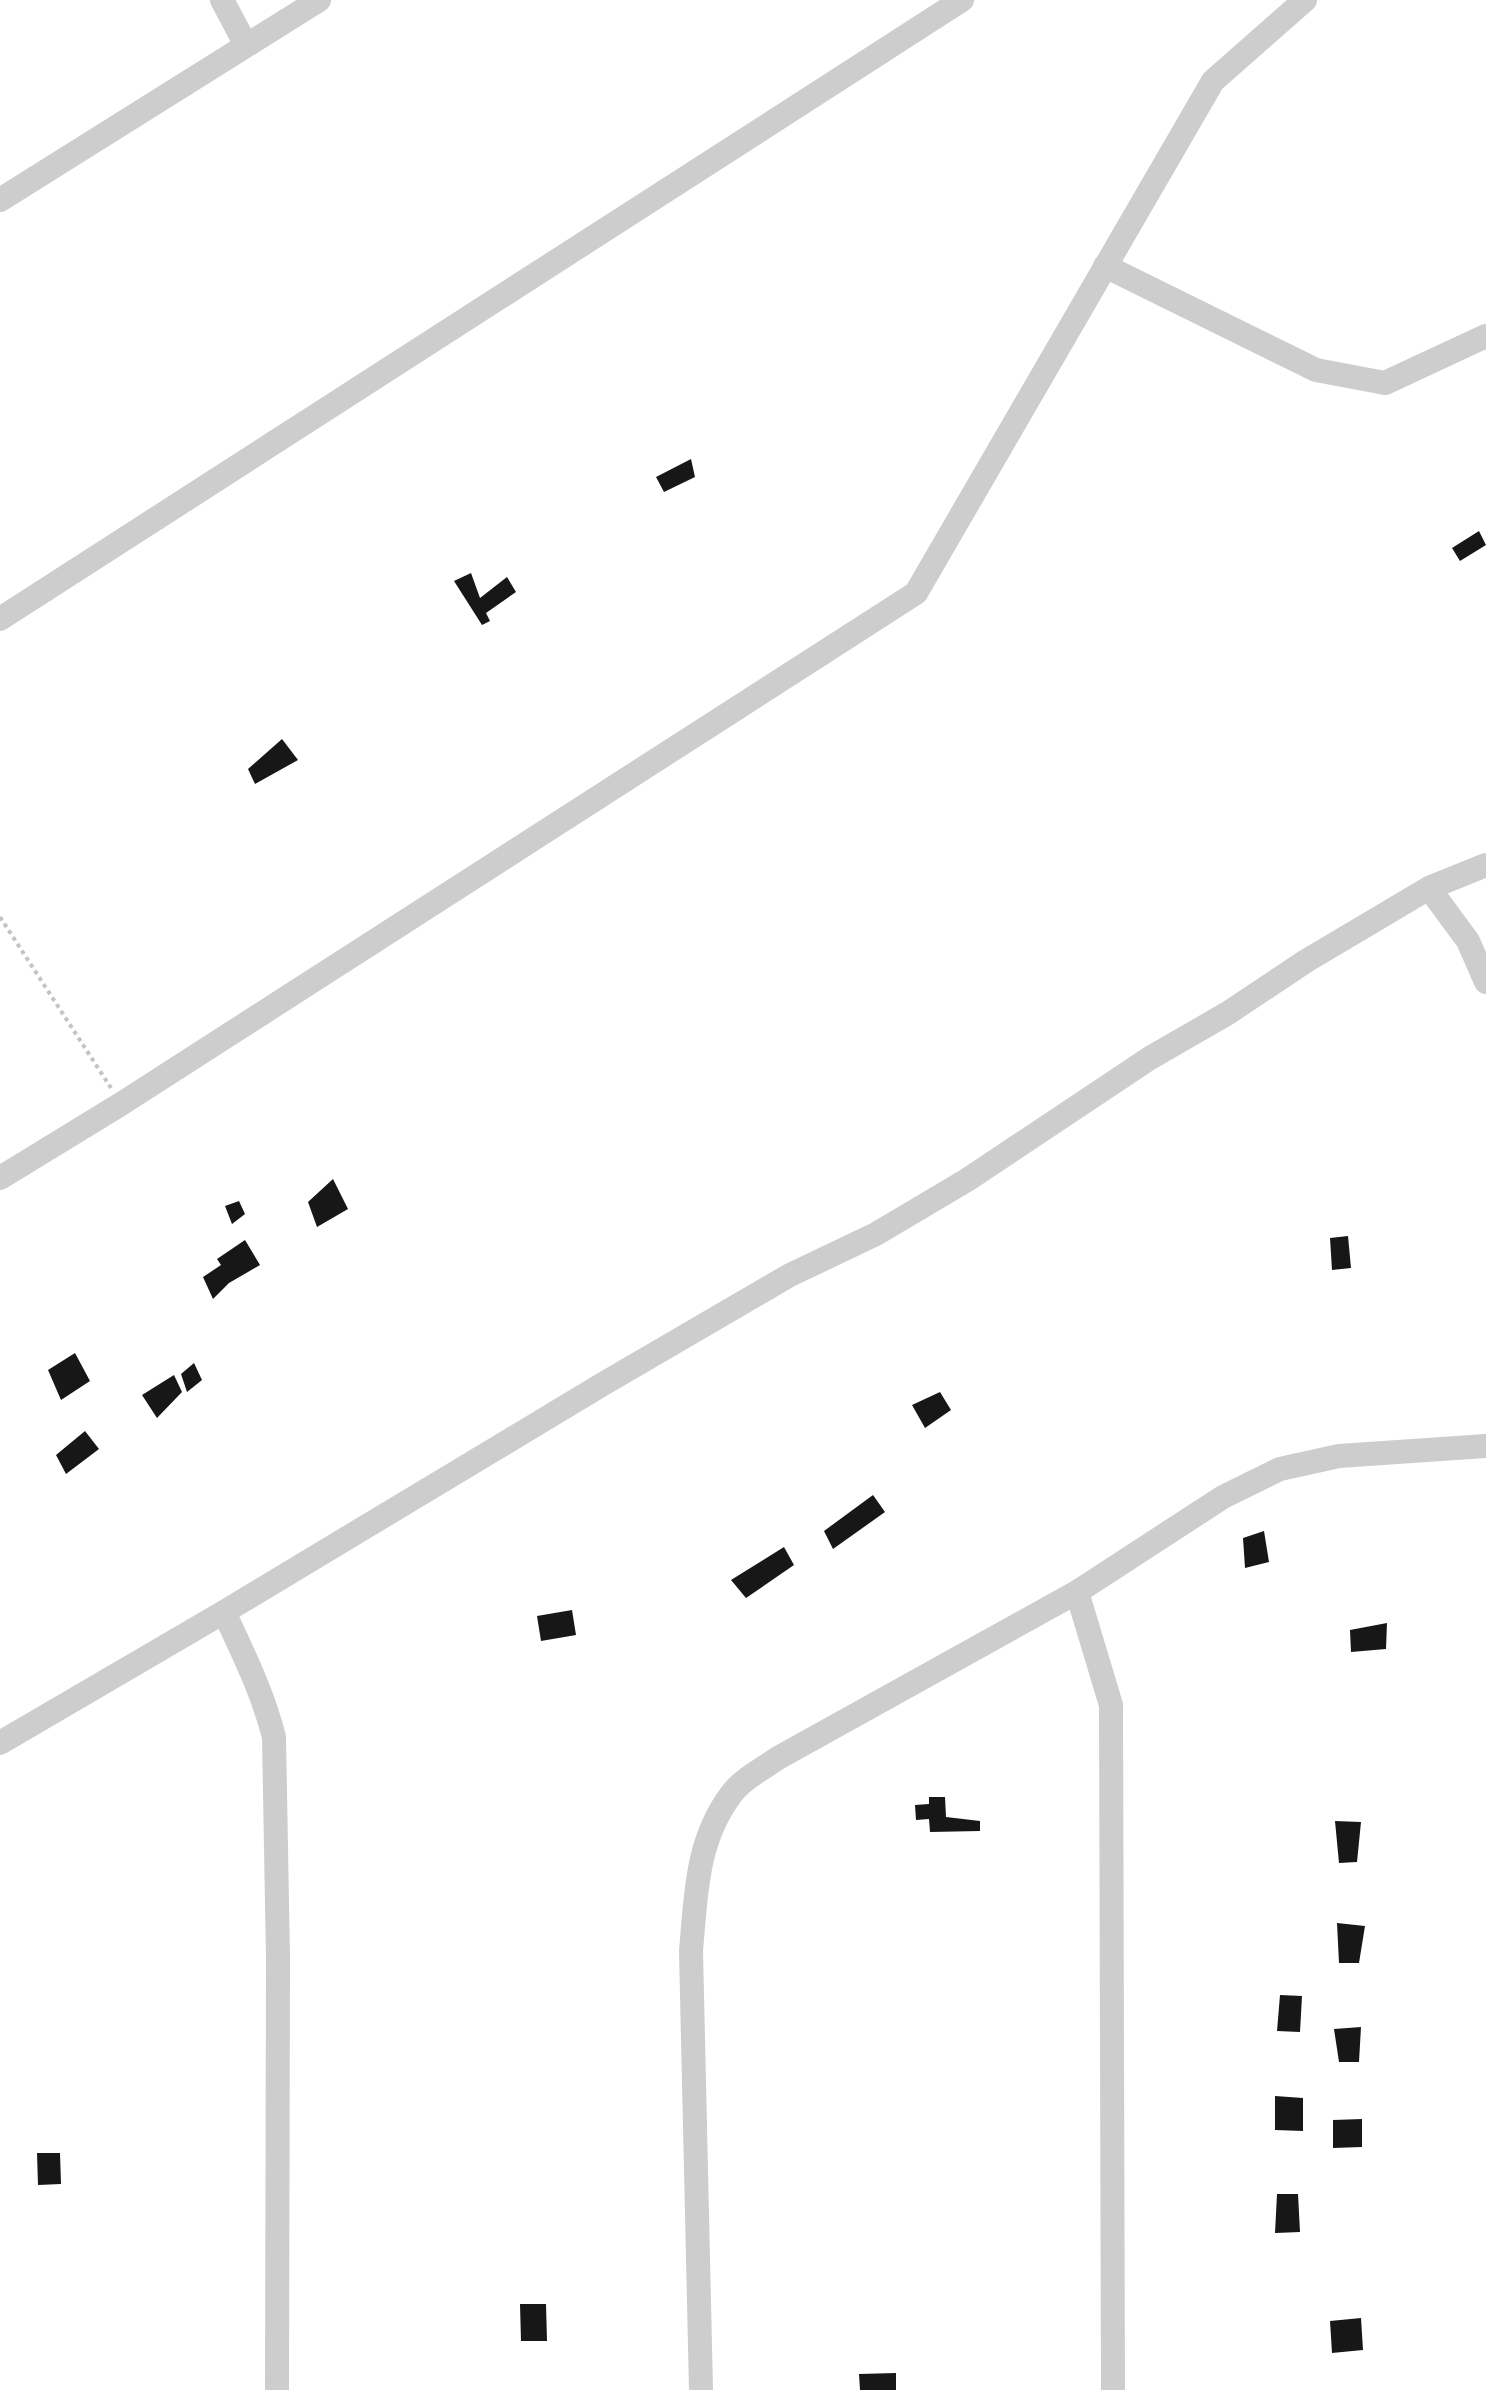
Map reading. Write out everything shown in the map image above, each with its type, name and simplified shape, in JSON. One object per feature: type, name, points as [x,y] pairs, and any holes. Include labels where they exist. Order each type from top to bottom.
[{"type":"street","points":[[222,0],[246,45]]},
{"type":"street","points":[[0,200],[319,0]]},
{"type":"street","points":[[0,619],[962,0]]},
{"type":"street","points":[[0,1178],[121,1104],[916,593],[1213,81],[1305,0]]},
{"type":"street","points":[[1105,266],[1316,370],[1385,383],[1486,336]]},
{"type":"street","points":[[0,1743],[790,1275],[902,1219],[967,1180],[1150,1058],[1429,888],[1486,865]]},
{"type":"street","points":[[1429,888],[1468,941],[1486,982]]},
{"type":"street","points":[[701,2390],[691,1951],[697,1883],[706,1839],[734,1790],[778,1758],[1077,1592],[1223,1497],[1280,1469],[1339,1456],[1486,1446]]},
{"type":"street","points":[[1077,1592],[1111,1705],[1113,2390]]},
{"type":"street","points":[[224,1612],[263,1700],[274,1737],[278,1958],[277,2390]]},
{"type":"path","points":[[0,917],[121,1104]]},
{"type":"building","points":[[691,459],[695,477],[664,492],[656,477]]},
{"type":"building","points":[[1479,531],[1486,545],[1460,561],[1452,548]]},
{"type":"building","points":[[471,573],[480,598],[507,577],[516,592],[486,613],[490,621],[482,625],[454,581]]},
{"type":"building","points":[[282,739],[298,760],[255,784],[248,769]]},
{"type":"building","points":[[333,1179],[348,1209],[317,1227],[308,1202]]},
{"type":"building","points":[[239,1201],[245,1214],[232,1224],[225,1206]]},
{"type":"building","points":[[1348,1236],[1351,1268],[1332,1270],[1330,1238]]},
{"type":"building","points":[[245,1240],[260,1265],[229,1283],[213,1299],[203,1277],[221,1265],[217,1259]]},
{"type":"building","points":[[75,1353],[90,1381],[61,1400],[48,1370]]},
{"type":"building","points":[[194,1363],[202,1380],[187,1392],[181,1374]]},
{"type":"building","points":[[174,1375],[182,1392],[157,1418],[142,1395]]},
{"type":"building","points":[[940,1392],[951,1410],[925,1428],[912,1405]]},
{"type":"building","points":[[85,1431],[99,1449],[66,1474],[56,1455]]},
{"type":"building","points":[[873,1495],[885,1512],[833,1549],[824,1531]]},
{"type":"building","points":[[1264,1531],[1269,1562],[1245,1568],[1243,1538]]},
{"type":"building","points":[[784,1547],[794,1565],[746,1598],[731,1580]]},
{"type":"building","points":[[572,1610],[576,1635],[541,1641],[537,1616]]},
{"type":"building","points":[[1387,1623],[1386,1649],[1351,1652],[1350,1630]]},
{"type":"building","points":[[929,1797],[945,1797],[946,1817],[980,1821],[980,1831],[930,1832],[929,1819],[916,1820],[915,1805],[929,1804]]},
{"type":"building","points":[[1335,1821],[1361,1822],[1357,1862],[1339,1863]]},
{"type":"building","points":[[1337,1923],[1365,1926],[1359,1963],[1339,1963]]},
{"type":"building","points":[[1280,1995],[1302,1996],[1300,2032],[1277,2031]]},
{"type":"building","points":[[1361,2027],[1359,2062],[1339,2062],[1334,2029]]},
{"type":"building","points":[[1275,2096],[1303,2098],[1303,2131],[1275,2130]]},
{"type":"building","points":[[1362,2119],[1362,2147],[1333,2148],[1333,2120]]},
{"type":"building","points":[[37,2153],[60,2153],[61,2184],[38,2185]]},
{"type":"building","points":[[1277,2194],[1298,2194],[1300,2232],[1275,2233]]},
{"type":"building","points":[[520,2304],[546,2304],[547,2341],[521,2341]]},
{"type":"building","points":[[1361,2318],[1363,2350],[1332,2353],[1330,2321]]},
{"type":"building","points":[[896,2373],[896,2390],[860,2390],[859,2374]]}]
